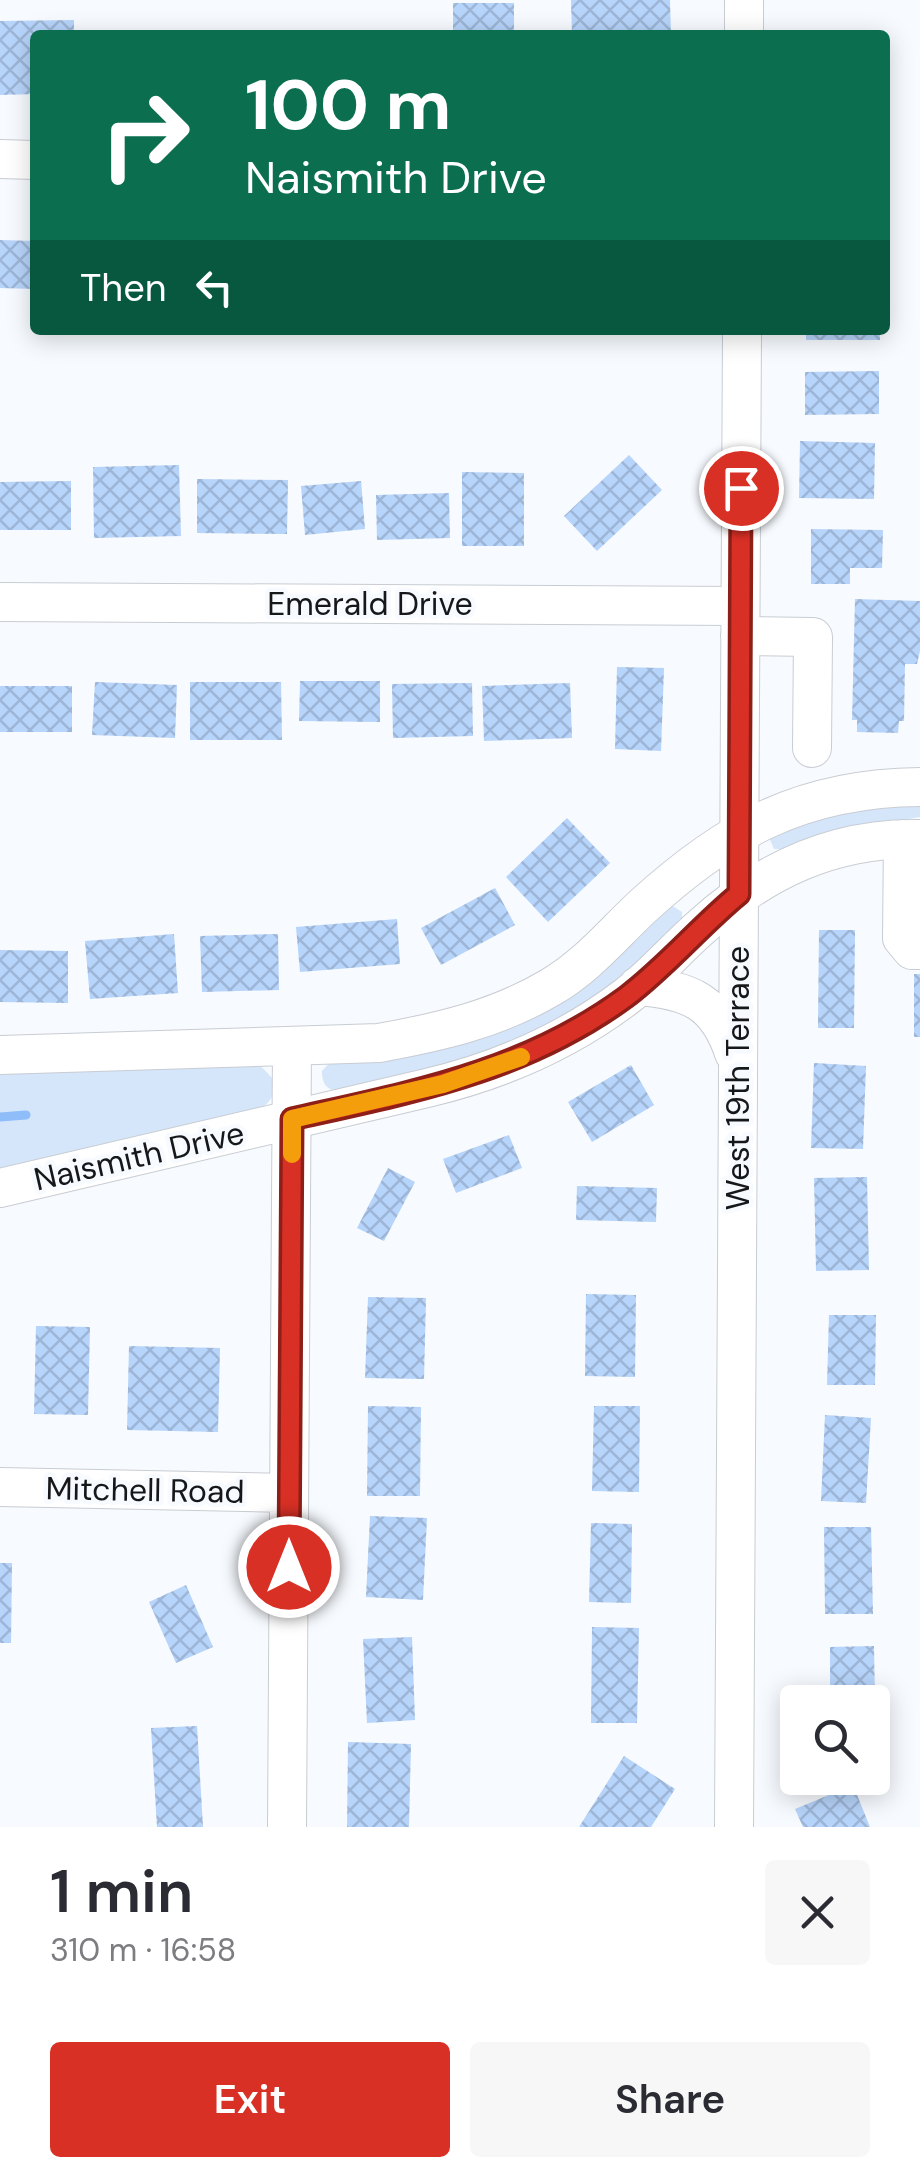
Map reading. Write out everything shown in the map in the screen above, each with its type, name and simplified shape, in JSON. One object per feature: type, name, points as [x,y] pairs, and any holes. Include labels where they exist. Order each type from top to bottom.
[{"type":"street","points":[[744,0],[744,30]]},
{"type":"street","points":[[0,159],[30,160]]},
{"type":"street","name":"West 19th Terrace","points":[[734,1827],[742,335]]},
{"type":"street","name":"Emerald Drive","points":[[0,602],[740,621],[813,637],[812,748]]},
{"type":"street","points":[[0,1055],[379,1043],[441,1032],[515,1006],[578,968],[677,877],[739,833],[775,814],[833,794],[920,788]]},
{"type":"street","points":[[912,839],[902,938],[912,950],[920,950]]},
{"type":"street","name":"Naismith Drive","points":[[0,1188],[428,1088],[488,1070],[535,1052],[575,1030],[638,986],[739,894],[799,860],[842,845],[912,839]]},
{"type":"street","points":[[638,986],[687,993],[716,1014],[728,1033],[738,1064]]},
{"type":"street","points":[[287,1827],[292,1047]]},
{"type":"street","name":"Mitchell Road","points":[[0,1487],[289,1492]]},
{"type":"shaded area","points":[[920,803],[920,817],[832,832],[782,849],[774,849],[768,835],[823,811]]},
{"type":"shaded area","points":[[671,905],[682,912],[682,920],[626,978],[528,1040],[445,1067],[337,1092],[324,1082],[322,1071],[333,1059],[438,1047]]},
{"type":"shaded area","points":[[256,1061],[275,1081],[271,1099],[257,1111],[0,1171],[0,1069]]},
{"type":"building","points":[[571,0],[670,0],[671,30],[572,30]]},
{"type":"building","points":[[453,3],[514,3],[514,30],[453,30]]},
{"type":"building","points":[[74,20],[74,30],[30,30],[30,94],[0,95],[0,21]]},
{"type":"building","points":[[0,240],[30,241],[30,289],[0,288]]},
{"type":"building","points":[[806,335],[880,335],[880,340],[806,340]]},
{"type":"building","points":[[879,371],[879,414],[805,415],[805,372]]},
{"type":"building","points":[[800,441],[875,443],[874,499],[799,498]]},
{"type":"building","points":[[629,455],[662,490],[597,551],[564,516]]},
{"type":"building","points":[[179,465],[181,536],[94,538],[93,467]]},
{"type":"building","points":[[462,472],[524,473],[524,546],[462,546]]},
{"type":"building","points":[[197,479],[288,480],[287,534],[197,533]]},
{"type":"building","points":[[71,481],[71,530],[0,530],[0,482]]},
{"type":"building","points":[[361,481],[365,529],[305,535],[301,486]]},
{"type":"building","points":[[449,493],[450,538],[377,540],[376,495]]},
{"type":"building","points":[[811,529],[883,530],[882,568],[850,568],[850,584],[811,584]]},
{"type":"building","points":[[855,599],[920,601],[920,651],[917,664],[905,664],[904,721],[899,721],[898,733],[857,732],[857,720],[852,720]]},
{"type":"building","points":[[617,667],[664,668],[661,751],[615,749]]},
{"type":"building","points":[[300,681],[380,681],[380,722],[299,721]]},
{"type":"building","points":[[95,682],[177,685],[175,738],[92,735]]},
{"type":"building","points":[[190,682],[281,682],[282,740],[190,740]]},
{"type":"building","points":[[472,683],[473,736],[393,738],[392,684]]},
{"type":"building","points":[[570,683],[572,738],[484,741],[482,686]]},
{"type":"building","points":[[0,686],[72,686],[72,732],[0,732]]},
{"type":"building","points":[[567,818],[610,863],[548,922],[506,877]]},
{"type":"building","points":[[495,888],[515,925],[441,965],[421,928]]},
{"type":"building","points":[[397,919],[400,964],[300,972],[296,927]]},
{"type":"building","points":[[819,930],[855,930],[854,1028],[818,1028]]},
{"type":"building","points":[[174,934],[178,993],[90,999],[85,941]]},
{"type":"building","points":[[278,934],[279,990],[202,992],[200,936]]},
{"type":"building","points":[[0,950],[68,951],[68,1003],[0,1002]]},
{"type":"building","points":[[914,974],[920,974],[920,1037],[914,1037]]},
{"type":"building","points":[[814,1063],[866,1066],[863,1149],[811,1148]]},
{"type":"building","points":[[631,1065],[654,1105],[592,1142],[568,1102]]},
{"type":"building","points":[[509,1135],[522,1168],[456,1193],[443,1159]]},
{"type":"building","points":[[388,1168],[415,1182],[384,1241],[357,1228]]},
{"type":"building","points":[[867,1177],[869,1270],[816,1271],[814,1178]]},
{"type":"building","points":[[577,1186],[657,1188],[656,1222],[576,1220]]},
{"type":"building","points":[[586,1294],[636,1295],[635,1377],[585,1376]]},
{"type":"building","points":[[368,1297],[426,1298],[424,1379],[365,1378]]},
{"type":"building","points":[[829,1315],[876,1315],[875,1385],[827,1385]]},
{"type":"building","points":[[36,1326],[90,1327],[88,1415],[34,1414]]},
{"type":"building","points":[[129,1346],[220,1348],[218,1432],[127,1430]]},
{"type":"building","points":[[368,1406],[421,1407],[420,1496],[367,1496]]},
{"type":"building","points":[[594,1406],[640,1406],[639,1492],[592,1491]]},
{"type":"building","points":[[825,1415],[871,1418],[866,1503],[821,1501]]},
{"type":"building","points":[[370,1516],[427,1518],[423,1600],[366,1597]]},
{"type":"building","points":[[591,1523],[632,1524],[631,1603],[589,1602]]},
{"type":"building","points":[[824,1527],[871,1527],[873,1614],[825,1614]]},
{"type":"building","points":[[0,1563],[12,1563],[11,1643],[0,1643]]},
{"type":"building","points":[[186,1585],[213,1647],[176,1663],[149,1602]]},
{"type":"building","points":[[592,1627],[639,1628],[637,1723],[591,1723]]},
{"type":"building","points":[[412,1637],[415,1720],[367,1723],[363,1639]]},
{"type":"building","points":[[874,1646],[875,1685],[830,1685],[830,1647]]},
{"type":"building","points":[[197,1726],[203,1827],[157,1827],[151,1728]]},
{"type":"building","points":[[348,1742],[411,1744],[409,1827],[347,1827]]},
{"type":"building","points":[[624,1756],[675,1789],[651,1827],[579,1827]]},
{"type":"building","points":[[829,1795],[857,1795],[870,1827],[803,1827],[795,1809]]},
{"type":"waterway","points":[[0,1117],[26,1115]]},
{"type":"slow traffic","points":[[292,1154],[292,1119],[443,1084],[521,1057]]},
{"type":"route","points":[[289,1567],[292,1119],[443,1084],[535,1052],[628,995],[739,894],[741,488]]}]
